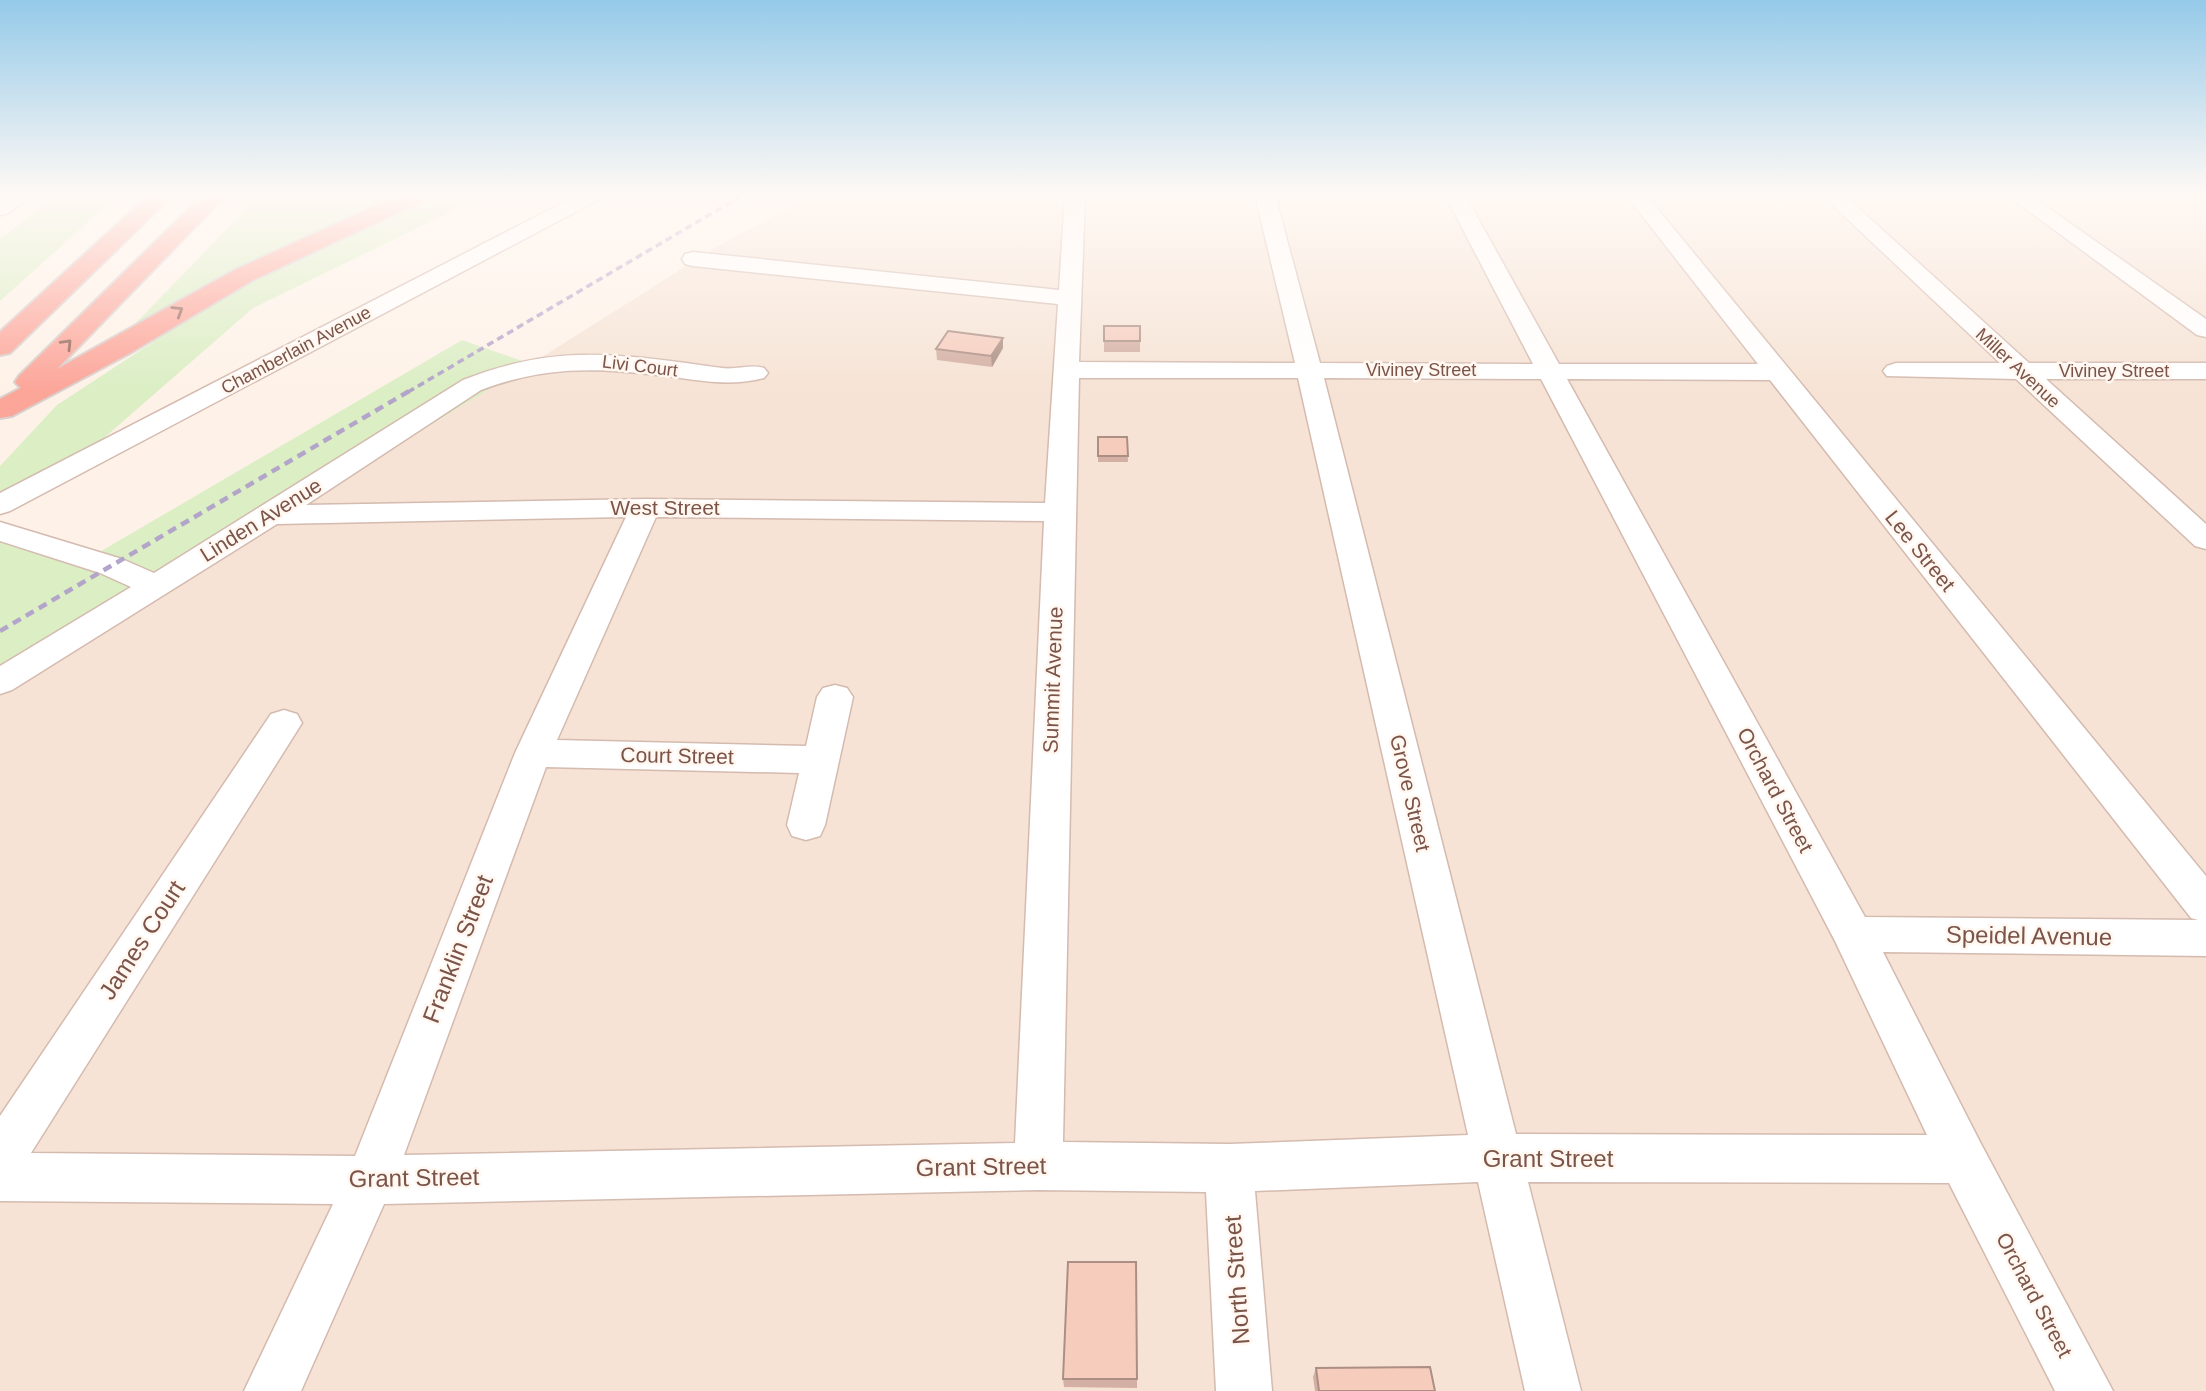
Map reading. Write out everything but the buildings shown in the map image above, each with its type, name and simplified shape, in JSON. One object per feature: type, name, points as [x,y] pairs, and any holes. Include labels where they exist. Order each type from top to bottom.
[{"type":"highway","points":[[36,313],[81,260]]},
{"type":"highway","points":[[0,347],[93,260]]},
{"type":"highway","points":[[1,411],[151,260]]},
{"type":"highway","points":[[1,411],[120,347],[196,301],[277,260]]},
{"type":"street","name":"Chamberlain Avenue","points":[[0,505],[469,260]]},
{"type":"street","points":[[702,260],[1069,298]]},
{"type":"street","name":"Summit Avenue","points":[[1038,1166],[1059,512],[1071,260]]},
{"type":"street","name":"Grove Street","points":[[1281,260],[1553,1391]]},
{"type":"street","name":"Orchard Street","points":[[1489,260],[1853,934],[1963,1159],[2085,1391]]},
{"type":"street","name":"Lee Street","points":[[1687,260],[2206,906]]},
{"type":"street","name":"Miller Avenue","points":[[1902,260],[2206,540]]},
{"type":"street","points":[[2108,260],[2206,330]]},
{"type":"street","name":"Livi Court","points":[[524,366],[573,360],[730,377],[755,373]]},
{"type":"street","name":"Linden Avenue","points":[[0,682],[271,515],[472,385],[524,366]]},
{"type":"street","name":"Viviney Street","points":[[1066,370],[1776,372]]},
{"type":"street","name":"Viviney Street","points":[[1896,372],[2206,370]]},
{"type":"street","name":"West Street","points":[[271,515],[645,508],[1059,512]]},
{"type":"street","name":"Franklin Street","points":[[272,1391],[370,1180],[533,752],[645,508]]},
{"type":"street","points":[[0,531],[111,566],[155,586]]},
{"type":"street","points":[[806,825],[835,697]]},
{"type":"street","name":"James Court","points":[[0,1158],[284,723]]},
{"type":"street","name":"Court Street","points":[[533,752],[820,760]]},
{"type":"street","name":"Speidel Avenue","points":[[1853,934],[2206,938]]},
{"type":"street","name":"Grant Street","points":[[0,1177],[370,1180],[1038,1166],[1229,1168],[1498,1158],[1963,1159]]},
{"type":"street","name":"North Street","points":[[1229,1168],[1244,1391]]},
{"type":"shaded area","points":[[696,260],[2206,260],[2206,1391],[0,1391],[0,686],[531,364]]},
{"type":"green space","points":[[0,260],[46,260],[0,301]]},
{"type":"green space","points":[[197,260],[276,260],[127,332]]},
{"type":"green space","points":[[294,260],[352,260],[253,308],[73,465],[0,505],[0,466],[57,405],[237,287]]},
{"type":"green space","points":[[462,340],[531,364],[0,686],[0,530],[86,560]]},
{"type":"railway","points":[[408,392],[633,260]]},
{"type":"railway","points":[[0,631],[411,390]]}]
